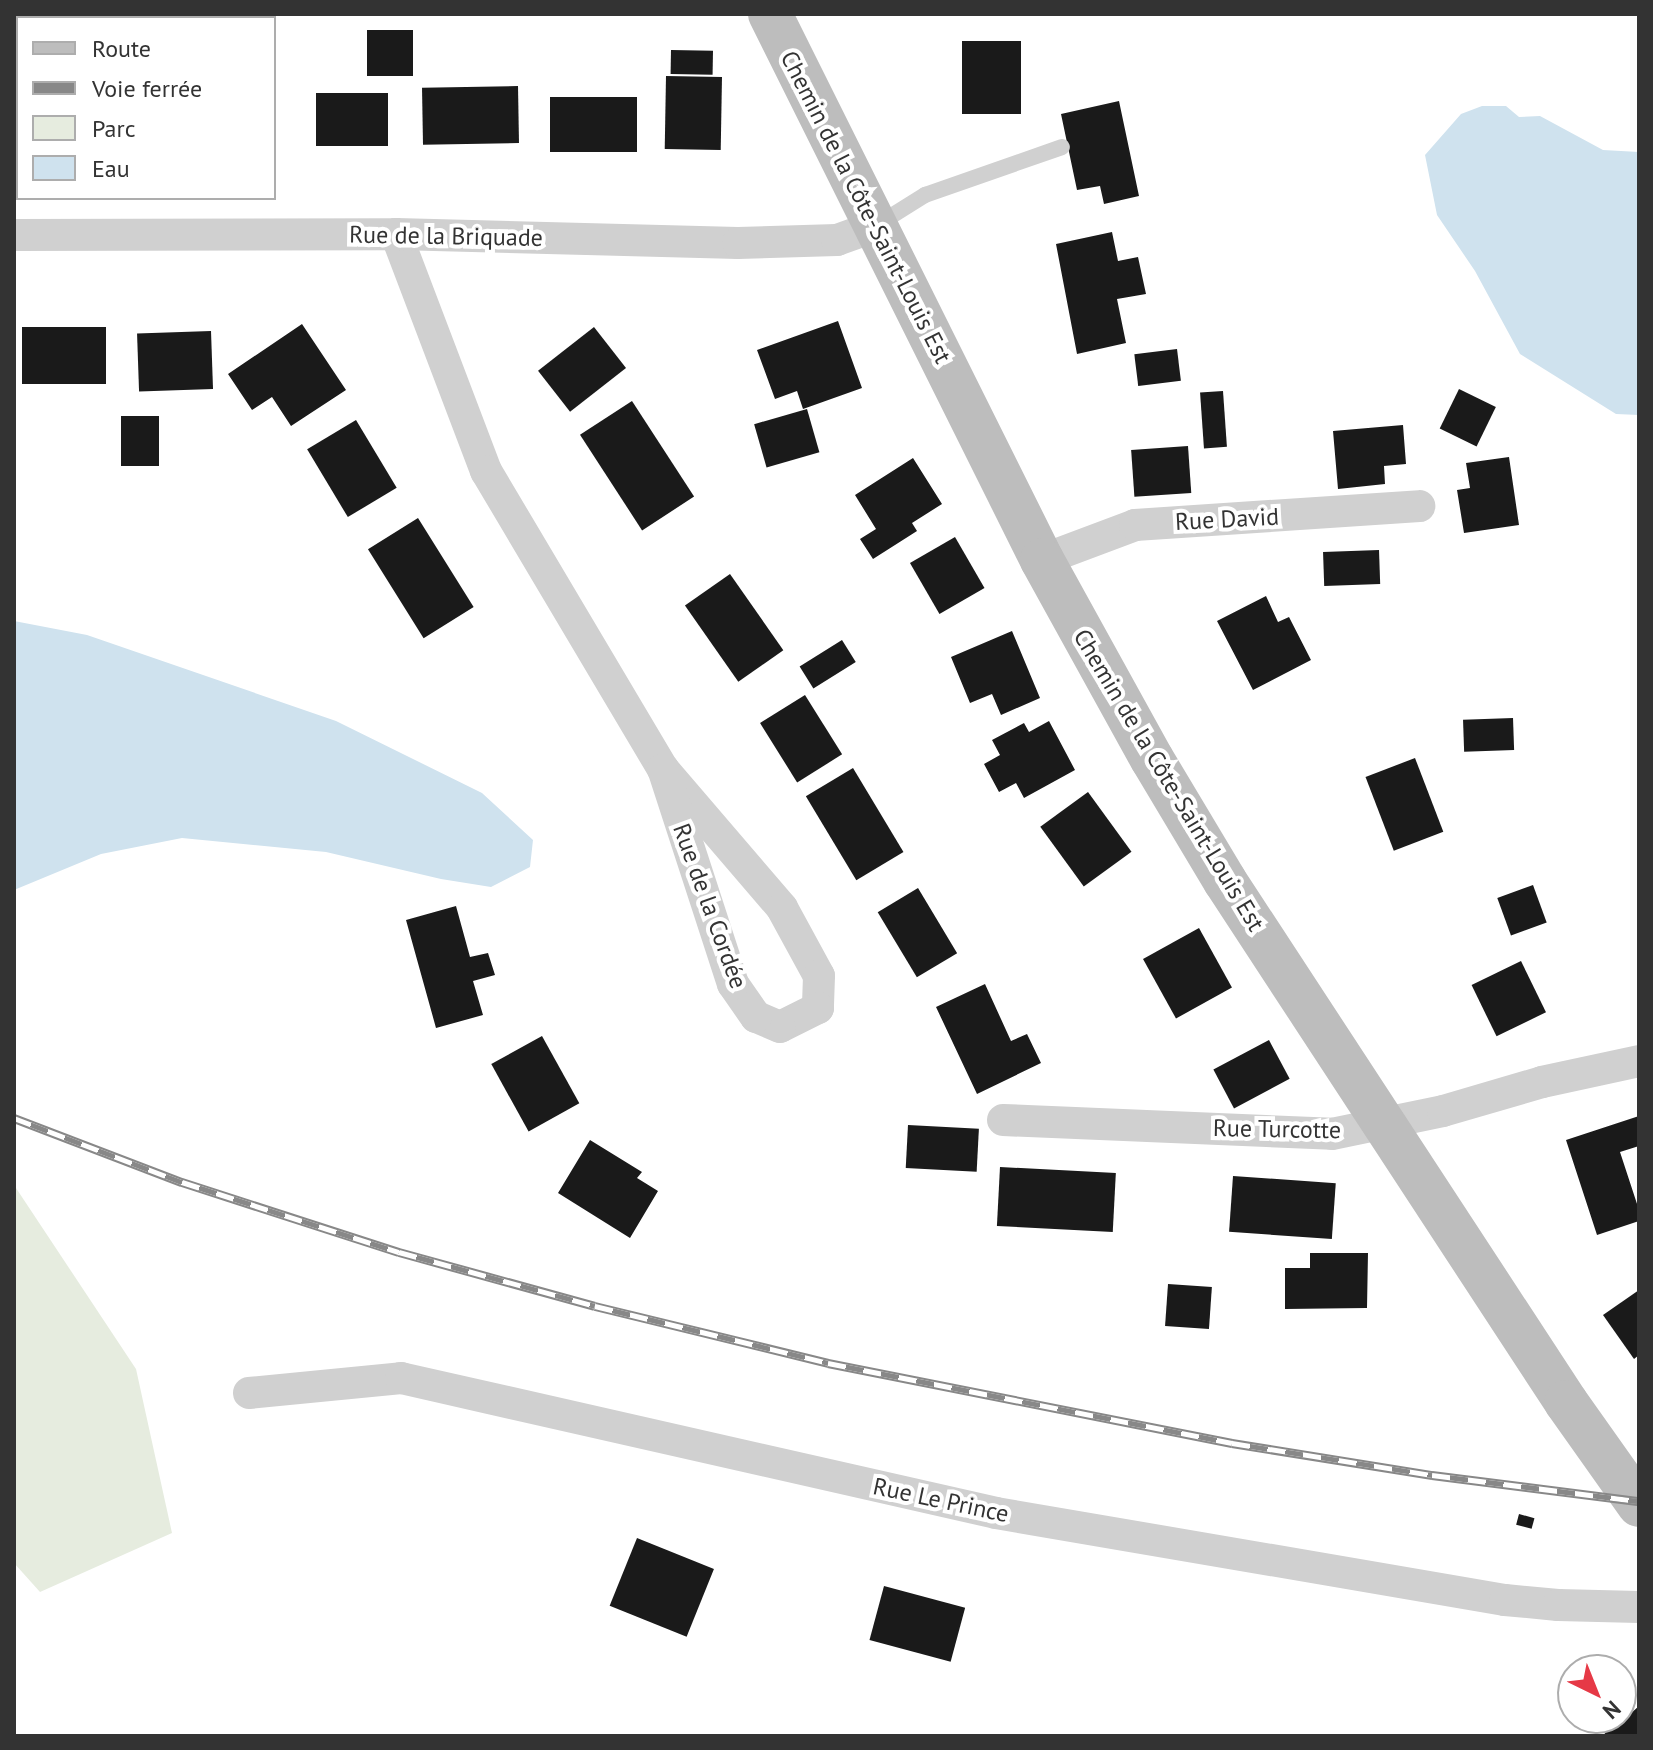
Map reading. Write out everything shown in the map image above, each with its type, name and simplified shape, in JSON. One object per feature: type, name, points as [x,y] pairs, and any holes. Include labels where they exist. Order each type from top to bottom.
[{"type":"street","name":"Chemin de la Côte-Saint-Louis Est","points":[[770,14],[1042,560],[1194,829],[1566,1402],[1639,1505]]},
{"type":"street","name":"Rue de la Briquade","points":[[14,235],[396,234],[738,243],[847,238],[876,226]]},
{"type":"street","name":"Rue de la Cordée","points":[[396,234],[486,471],[663,769],[782,908],[819,976],[818,1008],[780,1027],[756,1017],[733,984],[663,769]]},
{"type":"street","name":"Rue David","points":[[1042,560],[1135,525],[1419,506]]},
{"type":"street","name":"Rue Turcotte","points":[[1003,1120],[1332,1134],[1386,1124],[1542,1082],[1639,1061]]},
{"type":"street","name":"Rue Le Prince","points":[[249,1393],[401,1378],[996,1513],[1505,1600],[1639,1607]]},
{"type":"lane","points":[[876,226],[925,195],[1062,147]]},
{"type":"green space","points":[[14,1185],[136,1369],[172,1533],[40,1592],[14,1563]]},
{"type":"water","points":[[1482,106],[1506,106],[1519,117],[1540,116],[1603,150],[1639,152],[1639,415],[1616,414],[1520,354],[1475,271],[1437,215],[1425,155],[1461,114]]},
{"type":"water","points":[[14,621],[87,635],[336,721],[482,793],[533,840],[530,867],[491,887],[441,879],[326,852],[182,838],[101,854],[14,890]]},
{"type":"building","points":[[367,30],[413,30],[413,76],[367,76]]},
{"type":"building","points":[[962,41],[1021,41],[1021,114],[962,114]]},
{"type":"building","points":[[671,50],[713,51],[713,75],[671,74]]},
{"type":"building","points":[[666,76],[722,77],[721,150],[665,149]]},
{"type":"building","points":[[518,86],[519,143],[423,145],[422,88]]},
{"type":"building","points":[[14,90],[16,90],[16,146]]},
{"type":"building","points":[[316,93],[388,93],[388,146],[316,146]]},
{"type":"building","points":[[550,97],[637,97],[637,152],[550,152]]},
{"type":"building","points":[[1119,101],[1139,196],[1104,204],[1100,186],[1077,190],[1061,114]]},
{"type":"building","points":[[1112,232],[1118,261],[1138,257],[1146,294],[1117,299],[1126,343],[1077,354],[1056,244]]},
{"type":"building","points":[[838,321],[862,388],[803,409],[797,391],[775,399],[757,350]]},
{"type":"building","points":[[302,324],[346,390],[291,426],[272,397],[252,410],[228,374]]},
{"type":"building","points":[[22,327],[106,327],[106,384],[22,384]]},
{"type":"building","points":[[594,327],[626,368],[570,412],[538,371]]},
{"type":"building","points":[[211,331],[213,389],[139,392],[137,334]]},
{"type":"building","points":[[1177,349],[1181,381],[1138,386],[1134,354]]},
{"type":"building","points":[[1459,389],[1496,407],[1477,447],[1440,429]]},
{"type":"building","points":[[1223,391],[1227,447],[1204,448],[1200,393]]},
{"type":"building","points":[[632,401],[694,497],[642,530],[580,435]]},
{"type":"building","points":[[807,409],[819,452],[767,467],[754,424]]},
{"type":"building","points":[[121,416],[159,416],[159,466],[121,466]]},
{"type":"building","points":[[356,420],[397,488],[348,517],[307,449]]},
{"type":"building","points":[[1403,425],[1406,464],[1384,466],[1385,484],[1338,489],[1333,431]]},
{"type":"building","points":[[1188,446],[1191,493],[1134,497],[1131,450]]},
{"type":"building","points":[[1509,457],[1519,525],[1464,533],[1457,490],[1470,488],[1466,463]]},
{"type":"building","points":[[913,458],[942,504],[912,523],[917,531],[873,559],[860,539],[876,529],[855,495]]},
{"type":"building","points":[[418,518],[474,607],[424,638],[368,549]]},
{"type":"building","points":[[955,537],[984,588],[939,614],[910,563]]},
{"type":"building","points":[[1379,550],[1380,584],[1324,586],[1323,552]]},
{"type":"building","points":[[730,574],[783,650],[738,682],[685,606]]},
{"type":"building","points":[[1266,596],[1278,622],[1289,617],[1311,660],[1253,690],[1217,621]]},
{"type":"building","points":[[1012,631],[1040,698],[1001,715],[992,694],[970,703],[951,657]]},
{"type":"building","points":[[842,640],[856,662],[813,689],[800,666]]},
{"type":"building","points":[[805,695],[842,754],[797,782],[760,723]]},
{"type":"building","points":[[1513,718],[1514,750],[1464,752],[1463,720]]},
{"type":"building","points":[[1049,721],[1075,770],[1024,798],[1016,783],[999,792],[984,764],[1000,755],[992,740],[1024,723],[1029,732]]},
{"type":"building","points":[[1415,758],[1443,832],[1394,851],[1366,777]]},
{"type":"building","points":[[853,768],[903,852],[856,880],[806,796]]},
{"type":"building","points":[[1088,792],[1131,852],[1084,887],[1040,827]]},
{"type":"building","points":[[1533,885],[1547,923],[1511,936],[1497,898]]},
{"type":"building","points":[[918,888],[957,953],[917,977],[878,912]]},
{"type":"building","points":[[456,906],[470,957],[488,953],[495,975],[473,981],[483,1015],[436,1028],[406,920]]},
{"type":"building","points":[[1199,928],[1232,987],[1176,1019],[1143,959]]},
{"type":"building","points":[[1521,961],[1546,1012],[1497,1036],[1472,985]]},
{"type":"building","points":[[985,984],[1011,1041],[1027,1034],[1041,1063],[977,1094],[936,1007]]},
{"type":"building","points":[[542,1036],[579,1103],[529,1131],[491,1064]]},
{"type":"building","points":[[1269,1040],[1290,1079],[1234,1108],[1213,1070]]},
{"type":"building","points":[[1639,1116],[1639,1146],[1620,1152],[1639,1210],[1639,1221],[1597,1235],[1566,1140]]},
{"type":"building","points":[[908,1125],[979,1129],[977,1172],[906,1168]]},
{"type":"building","points":[[590,1140],[642,1172],[637,1178],[658,1191],[630,1238],[558,1193]]},
{"type":"building","points":[[1000,1167],[1116,1173],[1113,1232],[997,1226]]},
{"type":"building","points":[[1233,1176],[1336,1183],[1332,1239],[1229,1232]]},
{"type":"building","points":[[1310,1253],[1368,1253],[1367,1308],[1285,1309],[1285,1268],[1310,1268]]},
{"type":"building","points":[[1168,1284],[1212,1287],[1209,1329],[1165,1326]]},
{"type":"building","points":[[1639,1290],[1639,1355],[1634,1359],[1603,1315]]},
{"type":"building","points":[[1519,1514],[1534,1518],[1532,1529],[1516,1525]]},
{"type":"building","points":[[637,1538],[714,1569],[687,1637],[610,1606]]},
{"type":"building","points":[[884,1586],[965,1608],[951,1662],[870,1640]]},
{"type":"building","points":[[1639,1706],[1639,1736],[1607,1736],[1605,1734],[1637,1734]]},
{"type":"railway","points":[[14,1118],[182,1182],[399,1252],[595,1306],[828,1363],[1232,1443],[1432,1475],[1639,1501]]}]
